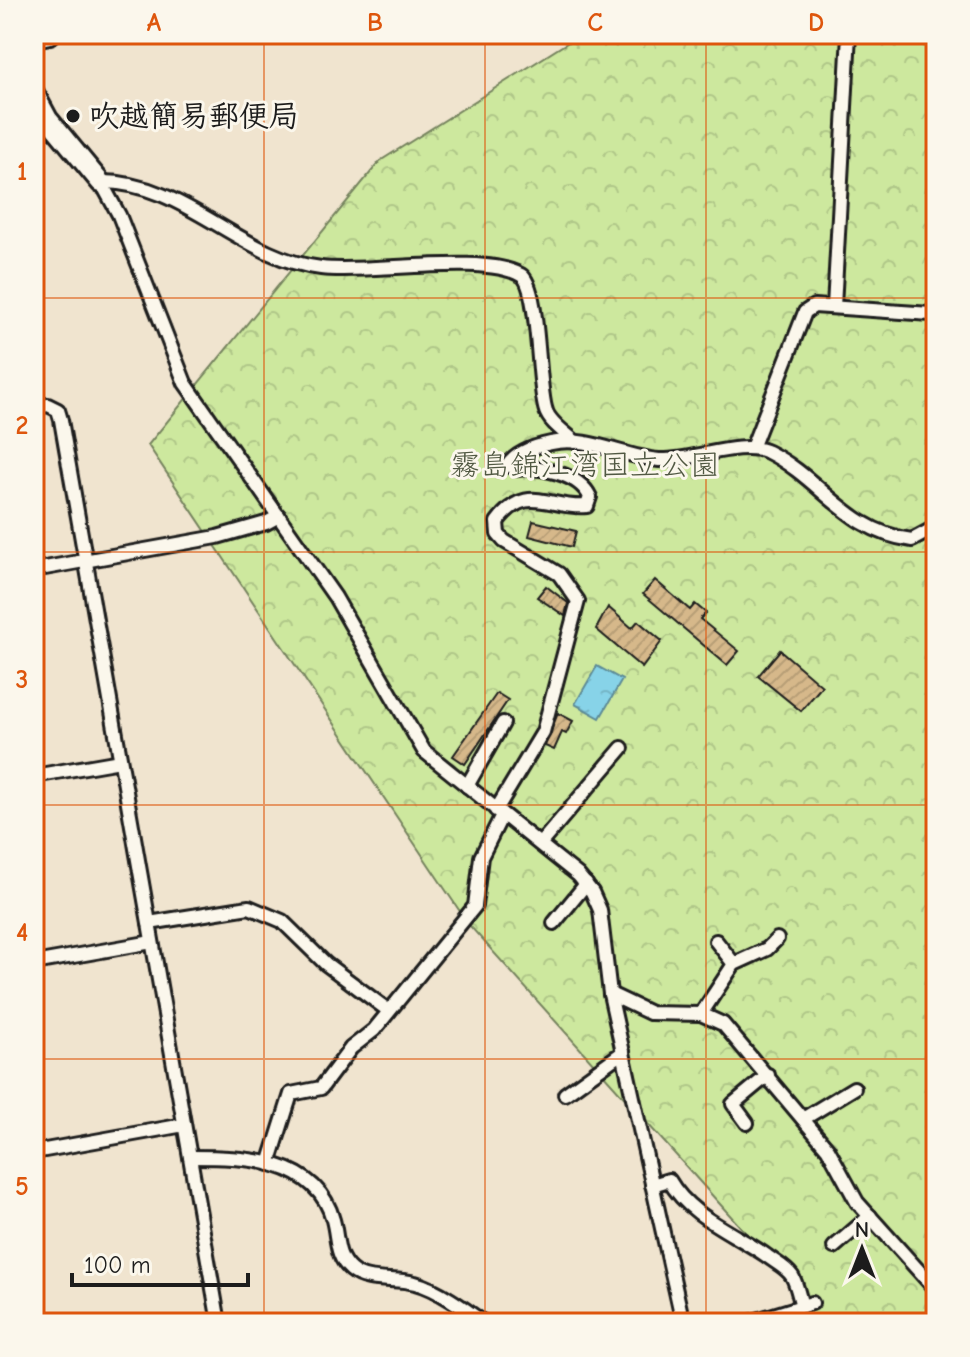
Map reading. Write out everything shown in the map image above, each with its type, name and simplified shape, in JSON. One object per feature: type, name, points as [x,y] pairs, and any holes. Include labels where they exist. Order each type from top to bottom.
[{"type":"street","points":[[34,37],[50,34]]},
{"type":"street","points":[[834,307],[849,34]]},
{"type":"street","points":[[34,93],[48,119],[101,183],[119,215],[185,383],[335,597],[424,751],[586,884],[600,910],[610,994],[683,1323]]},
{"type":"street","points":[[101,183],[134,184],[172,198],[292,262],[321,268],[465,265],[499,267],[521,275],[527,281],[532,302],[547,415],[575,442]]},
{"type":"street","points":[[752,448],[805,312],[814,306],[936,312]]},
{"type":"street","points":[[34,407],[48,405],[58,410],[61,420],[83,561],[219,1323]]},
{"type":"street","points":[[269,1164],[291,1094],[321,1088],[351,1048],[389,1011],[475,906],[481,857],[499,812],[543,732],[578,601],[559,574],[504,541],[498,534],[497,522],[506,510],[534,498],[578,507],[587,506],[590,497],[576,482],[548,470],[532,467],[516,469],[508,465],[514,456],[552,443],[575,442],[660,460],[752,448],[765,451],[782,461],[872,532],[912,540],[936,527]]},
{"type":"street","points":[[34,570],[217,537],[266,523],[279,516]]},
{"type":"street","points":[[467,786],[503,723]]},
{"type":"street","points":[[540,844],[622,748]]},
{"type":"street","points":[[34,776],[120,761]]},
{"type":"street","points":[[554,923],[586,884]]},
{"type":"street","points":[[149,923],[249,907],[282,921],[326,964],[389,1011]]},
{"type":"street","points":[[701,1014],[734,964],[767,949],[777,939]]},
{"type":"street","points":[[716,941],[734,964]]},
{"type":"street","points":[[34,963],[152,942]]},
{"type":"street","points":[[610,994],[650,1013],[701,1014],[723,1024],[836,1160],[850,1191],[870,1216],[936,1290]]},
{"type":"street","points":[[565,1094],[623,1052]]},
{"type":"street","points":[[747,1123],[733,1104],[768,1075]]},
{"type":"street","points":[[803,1119],[854,1088]]},
{"type":"street","points":[[34,1152],[184,1125]]},
{"type":"street","points":[[190,1157],[242,1157],[269,1164],[315,1184],[327,1199],[337,1252],[351,1270],[366,1278],[393,1277],[419,1283],[484,1323]]},
{"type":"street","points":[[652,1185],[669,1180],[678,1196],[699,1214],[735,1233],[792,1276],[807,1304],[747,1323]]},
{"type":"street","points":[[834,1247],[870,1216]]},
{"type":"green space","name":"霧島錦江湾国立公園","points":[[581,34],[936,34],[936,1323],[816,1323],[772,1262],[469,925],[148,445],[380,161]]},
{"type":"water","points":[[597,666],[622,680],[600,718],[575,704]]},
{"type":"building","points":[[533,521],[576,531],[572,547],[529,536]]},
{"type":"building","points":[[655,580],[690,610],[695,604],[706,613],[700,619],[739,651],[727,665],[643,594]]},
{"type":"building","points":[[546,586],[568,603],[565,616],[537,597]]},
{"type":"building","points":[[608,607],[632,628],[638,621],[662,641],[642,668],[596,629]]},
{"type":"building","points":[[780,650],[822,686],[801,711],[758,676]]},
{"type":"building","points":[[497,693],[508,700],[465,764],[453,756]]},
{"type":"building","points":[[558,713],[573,721],[566,734],[562,732],[554,750],[545,746]]},
{"type":"place","name":"吹越簡易郵便局","points":[[73,116]]}]
